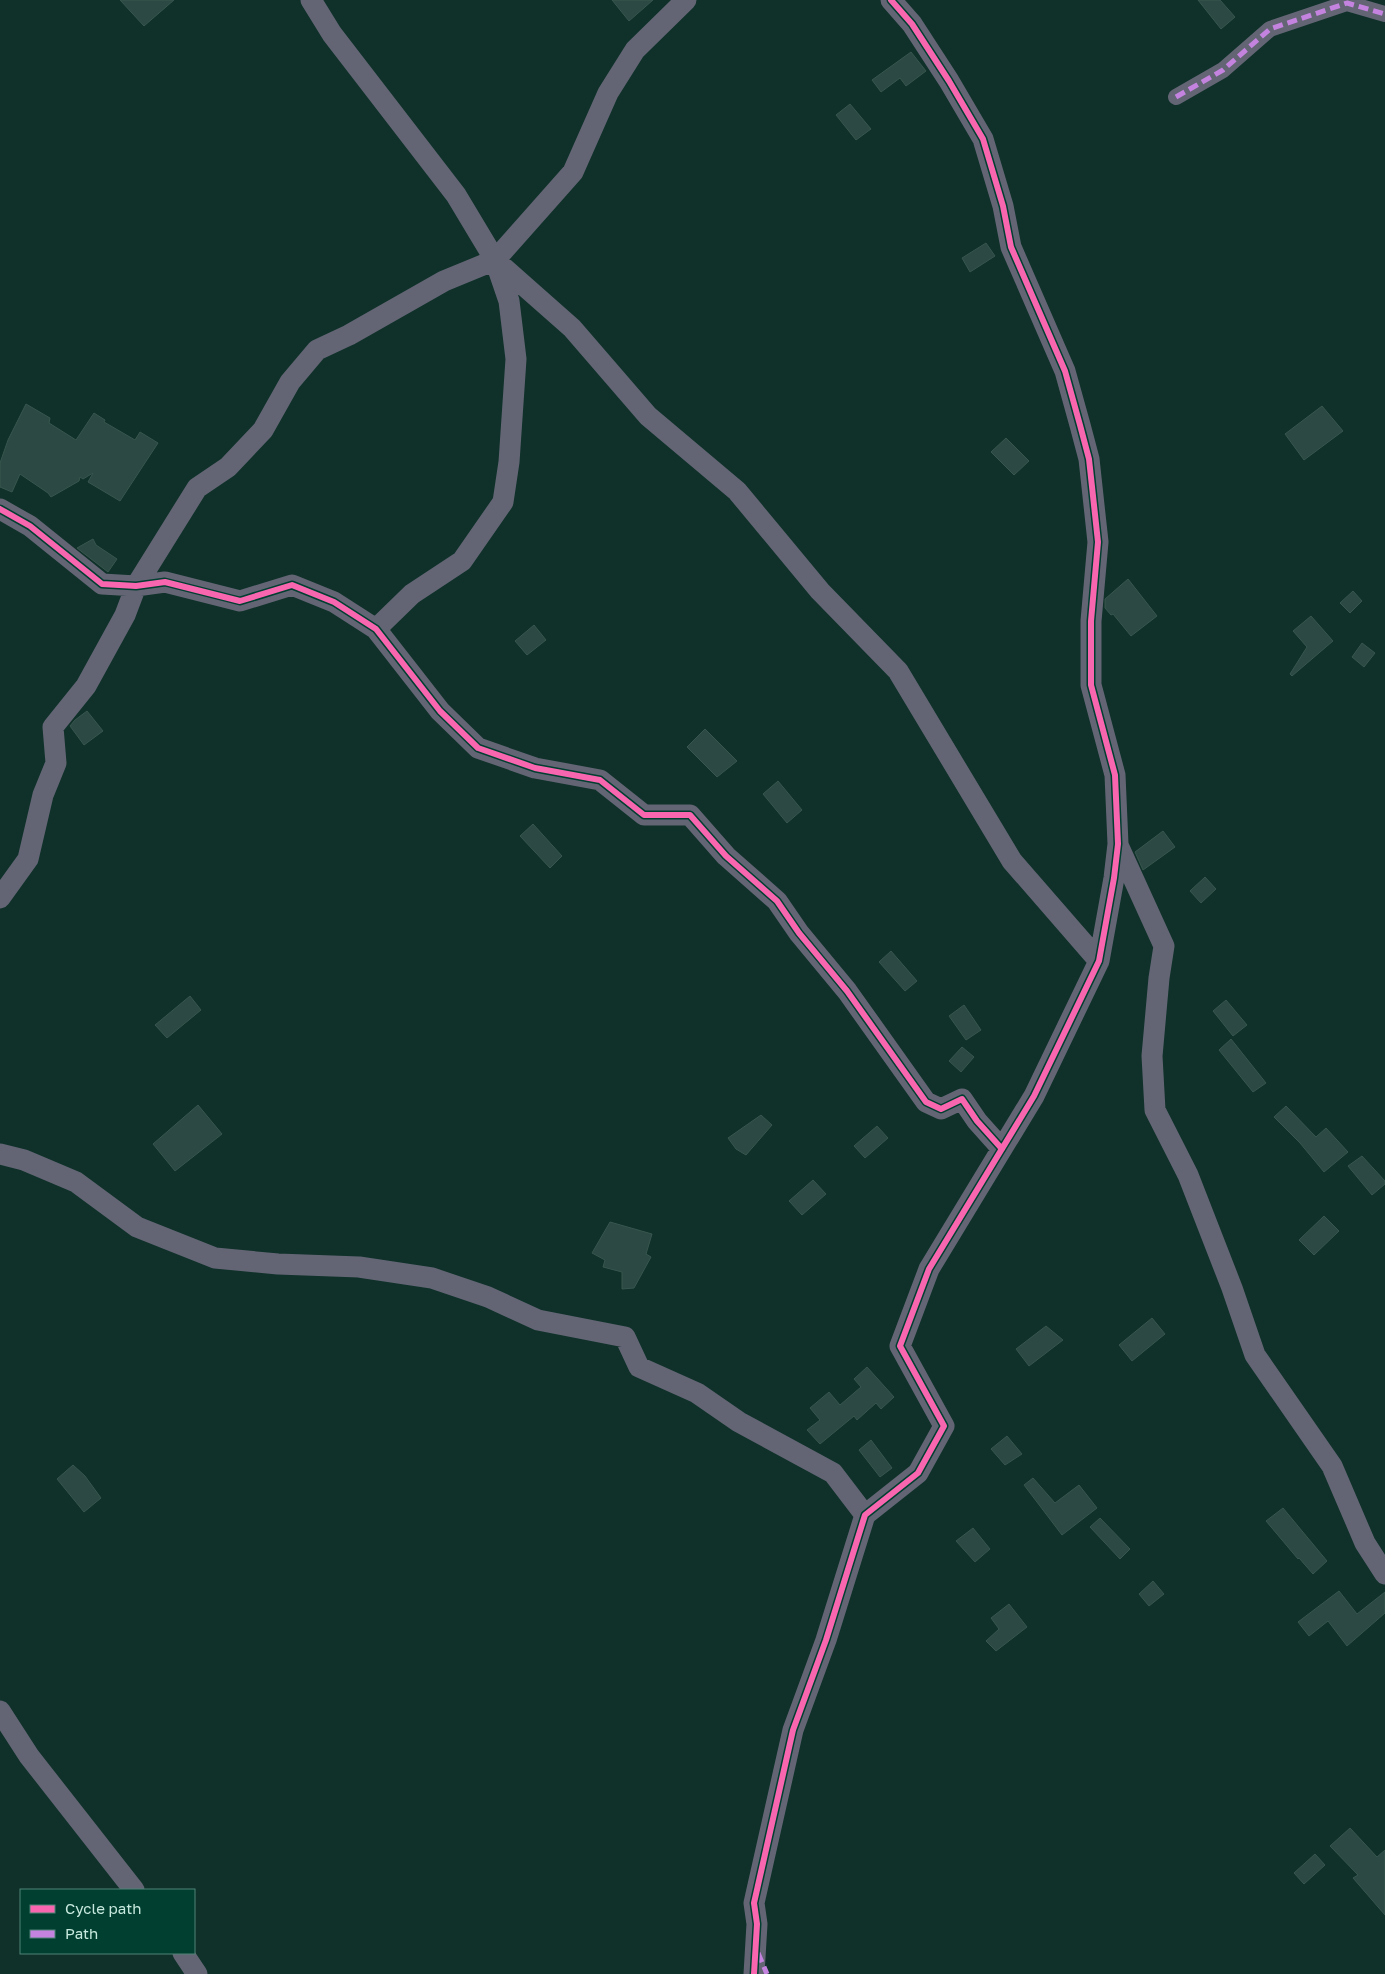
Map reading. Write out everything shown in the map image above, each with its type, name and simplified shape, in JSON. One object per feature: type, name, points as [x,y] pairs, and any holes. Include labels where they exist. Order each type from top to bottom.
[{"type":"street","points":[[310,0],[332,34],[456,195],[494,260],[509,301],[516,359],[509,462],[503,502],[462,561],[412,594],[376,629]]},
{"type":"street","points":[[0,898],[28,859],[43,795],[56,762],[53,727],[86,686],[124,615],[136,586],[197,488],[228,466],[263,430],[290,382],[317,350],[350,334],[444,281],[494,260],[573,172],[608,93],[635,50],[686,0]]},
{"type":"street","points":[[754,1974],[757,1924],[754,1903],[793,1730],[826,1640],[865,1515],[918,1473],[944,1426],[900,1346],[929,1269],[1034,1096],[1099,962],[1118,844],[1115,775],[1091,685],[1091,621],[1098,542],[1089,459],[1080,425],[1065,371],[1011,247],[1003,206],[983,139],[949,80],[912,24],[891,0]]},
{"type":"street","points":[[1176,97],[1224,70],[1270,30],[1346,1],[1385,14]]},
{"type":"street","points":[[494,260],[572,328],[648,416],[737,491],[820,591],[898,671],[1012,861],[1099,962]]},
{"type":"street","points":[[0,509],[30,526],[102,584],[136,586],[166,582],[240,601],[292,585],[334,602],[376,629],[440,711],[478,748],[535,768],[600,780],[644,815],[690,815],[726,856],[777,901],[799,933],[852,998],[926,1102],[941,1109],[962,1100],[977,1121],[1002,1149]]},
{"type":"street","points":[[1118,844],[1164,946],[1159,978],[1152,1056],[1155,1110],[1188,1175],[1232,1288],[1255,1355],[1332,1466],[1365,1543],[1385,1574]]},
{"type":"street","points":[[0,1154],[24,1160],[76,1182],[137,1227],[215,1258],[278,1264],[359,1267],[432,1278],[488,1298],[538,1320],[626,1337],[639,1367],[697,1393],[739,1422],[834,1473],[865,1515]]},
{"type":"street","points":[[0,1711],[29,1756],[133,1889]]},
{"type":"street","points":[[184,1954],[197,1974]]},
{"type":"building","points":[[120,0],[174,0],[144,26]]},
{"type":"building","points":[[612,0],[653,0],[629,21]]},
{"type":"building","points":[[1198,0],[1220,0],[1235,17],[1221,29]]},
{"type":"building","points":[[911,52],[926,71],[906,86],[900,78],[881,92],[872,80]]},
{"type":"building","points":[[850,104],[871,129],[856,140],[836,115]]},
{"type":"building","points":[[986,243],[995,256],[970,272],[962,258]]},
{"type":"building","points":[[26,404],[50,418],[49,423],[76,440],[94,413],[105,420],[104,422],[135,440],[140,432],[158,443],[120,501],[88,482],[93,473],[83,479],[80,477],[79,481],[51,497],[20,474],[12,492],[0,487],[0,463],[8,440]]},
{"type":"building","points":[[1322,406],[1343,431],[1304,460],[1285,434]]},
{"type":"building","points":[[1006,438],[1029,461],[1014,475],[991,452]]},
{"type":"building","points":[[93,539],[96,545],[117,559],[108,572],[77,548]]},
{"type":"building","points":[[1128,579],[1157,616],[1131,636],[1113,614],[1111,615],[1105,608],[1105,599]]},
{"type":"building","points":[[1353,591],[1362,601],[1350,613],[1340,603]]},
{"type":"building","points":[[1311,616],[1333,641],[1292,676],[1290,674],[1307,647],[1293,631]]},
{"type":"building","points":[[534,625],[546,640],[527,655],[515,641]]},
{"type":"building","points":[[1362,643],[1375,653],[1364,667],[1352,657]]},
{"type":"building","points":[[87,711],[103,731],[84,745],[70,726]]},
{"type":"building","points":[[705,729],[737,761],[717,777],[687,747]]},
{"type":"building","points":[[778,781],[802,810],[787,823],[763,794]]},
{"type":"building","points":[[533,824],[562,856],[550,868],[520,836]]},
{"type":"building","points":[[1163,831],[1175,847],[1143,870],[1135,852]]},
{"type":"building","points":[[1205,877],[1216,889],[1201,903],[1190,891]]},
{"type":"building","points":[[891,951],[917,981],[905,991],[879,962]]},
{"type":"building","points":[[190,996],[201,1010],[167,1038],[155,1025]]},
{"type":"building","points":[[1226,1000],[1247,1025],[1233,1036],[1213,1011]]},
{"type":"building","points":[[964,1005],[981,1030],[966,1040],[949,1016]]},
{"type":"building","points":[[1231,1039],[1266,1083],[1253,1092],[1219,1050]]},
{"type":"building","points":[[962,1047],[974,1057],[961,1072],[949,1061]]},
{"type":"building","points":[[198,1105],[222,1134],[175,1171],[153,1144]]},
{"type":"building","points":[[1286,1106],[1316,1137],[1326,1128],[1348,1152],[1324,1172],[1300,1143],[1274,1117]]},
{"type":"building","points":[[761,1115],[772,1125],[746,1155],[736,1149],[728,1138]]},
{"type":"building","points":[[877,1126],[888,1138],[865,1158],[854,1146]]},
{"type":"building","points":[[1362,1156],[1385,1181],[1385,1184],[1372,1195],[1348,1166]]},
{"type":"building","points":[[813,1180],[826,1194],[802,1215],[789,1201]]},
{"type":"building","points":[[1324,1216],[1339,1231],[1314,1255],[1299,1240]]},
{"type":"building","points":[[610,1222],[652,1234],[646,1254],[651,1257],[634,1288],[622,1289],[622,1272],[603,1267],[605,1260],[592,1253]]},
{"type":"building","points":[[1152,1318],[1165,1334],[1132,1361],[1119,1345]]},
{"type":"building","points":[[1046,1326],[1063,1340],[1029,1366],[1016,1349]]},
{"type":"building","points":[[867,1367],[894,1397],[881,1409],[876,1403],[857,1420],[854,1416],[820,1444],[807,1430],[820,1420],[810,1408],[829,1392],[840,1405],[861,1387],[854,1379]]},
{"type":"building","points":[[1007,1436],[1022,1454],[1005,1465],[991,1449]]},
{"type":"building","points":[[871,1440],[892,1468],[880,1477],[859,1450]]},
{"type":"building","points":[[73,1465],[85,1476],[101,1498],[84,1512],[57,1479]]},
{"type":"building","points":[[1033,1478],[1055,1503],[1079,1485],[1097,1508],[1062,1535],[1024,1485]]},
{"type":"building","points":[[1283,1508],[1327,1561],[1313,1574],[1266,1521]]},
{"type":"building","points":[[1100,1518],[1130,1549],[1120,1559],[1090,1527]]},
{"type":"building","points":[[973,1528],[990,1549],[975,1562],[956,1541]]},
{"type":"building","points":[[1153,1581],[1164,1594],[1149,1606],[1139,1594]]},
{"type":"building","points":[[1339,1591],[1357,1614],[1385,1592],[1385,1613],[1347,1646],[1328,1621],[1309,1636],[1298,1622]]},
{"type":"building","points":[[1009,1604],[1027,1627],[996,1651],[986,1641],[999,1629],[991,1618]]},
{"type":"building","points":[[1350,1828],[1377,1857],[1385,1850],[1385,1915],[1353,1878],[1358,1875],[1330,1846]]},
{"type":"building","points":[[1315,1854],[1325,1865],[1304,1884],[1294,1873]]},
{"type":"marked path","points":[[1176,97],[1223,70],[1270,29],[1347,3],[1385,14]]},
{"type":"marked path","points":[[758,1953],[767,1974]]},
{"type":"cycle path","points":[[754,1974],[757,1924],[754,1903],[793,1730],[826,1640],[865,1515],[918,1473],[944,1426],[900,1346],[929,1269],[1034,1096],[1099,961],[1114,878],[1118,844],[1115,775],[1091,685],[1091,621],[1098,542],[1089,459],[1080,425],[1065,371],[1011,247],[1003,206],[983,139],[949,81],[912,24],[891,0]]},
{"type":"cycle path","points":[[0,509],[30,526],[102,584],[136,586],[165,582],[240,601],[292,585],[334,602],[376,629],[440,711],[478,748],[535,768],[600,780],[644,815],[690,815],[726,856],[777,901],[799,933],[847,991],[926,1102],[941,1109],[962,1099],[977,1121],[1002,1149]]}]
